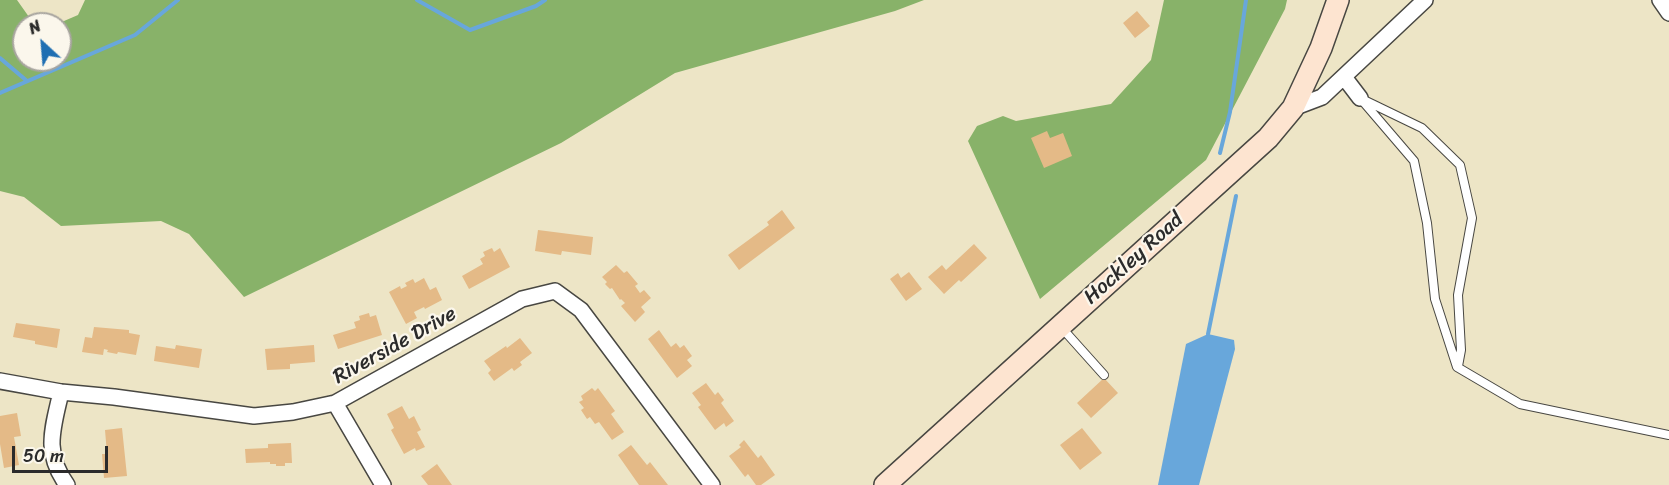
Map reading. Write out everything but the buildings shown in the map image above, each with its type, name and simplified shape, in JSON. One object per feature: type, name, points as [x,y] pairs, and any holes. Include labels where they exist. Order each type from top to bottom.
[{"type":"main road","name":"Hockley Road","points":[[885,485],[1268,138],[1293,108],[1321,48],[1338,0]]},
{"type":"street","points":[[1293,108],[1322,97],[1425,0]]},
{"type":"street","points":[[1660,0],[1669,13]]},
{"type":"street","points":[[1344,77],[1360,98]]},
{"type":"street","name":"Riverside Drive","points":[[0,381],[61,392],[254,416],[293,412],[335,403],[522,299],[555,291],[581,310],[712,485]]},
{"type":"street","points":[[61,392],[50,441],[58,473],[67,485]]},
{"type":"street","points":[[335,403],[383,485]]},
{"type":"lane","points":[[1360,98],[1414,161],[1427,223],[1435,299],[1457,367],[1520,404],[1669,435]]},
{"type":"lane","points":[[1360,98],[1422,128],[1460,165],[1472,218],[1458,295],[1461,350],[1457,367]]},
{"type":"lane","points":[[1060,326],[1104,375]]},
{"type":"green space","points":[[0,0],[17,0],[26,12],[12,12],[12,72],[72,72],[72,18],[78,15],[85,0],[924,0],[895,11],[675,73],[561,143],[244,297],[189,234],[161,221],[61,226],[24,197],[0,191]]},
{"type":"green space","points":[[1164,0],[1287,0],[1285,9],[1206,160],[1040,299],[968,141],[977,126],[1003,116],[1016,121],[1111,104],[1151,60]]},
{"type":"water","points":[[1208,334],[1234,340],[1235,349],[1199,485],[1158,485],[1186,344]]},
{"type":"waterway","points":[[0,93],[135,35],[178,0]]},
{"type":"waterway","points":[[417,0],[470,30],[536,6],[545,0]]},
{"type":"waterway","points":[[1220,153],[1230,112],[1246,0]]},
{"type":"waterway","points":[[0,58],[27,81]]},
{"type":"waterway","points":[[1208,334],[1236,196]]}]
